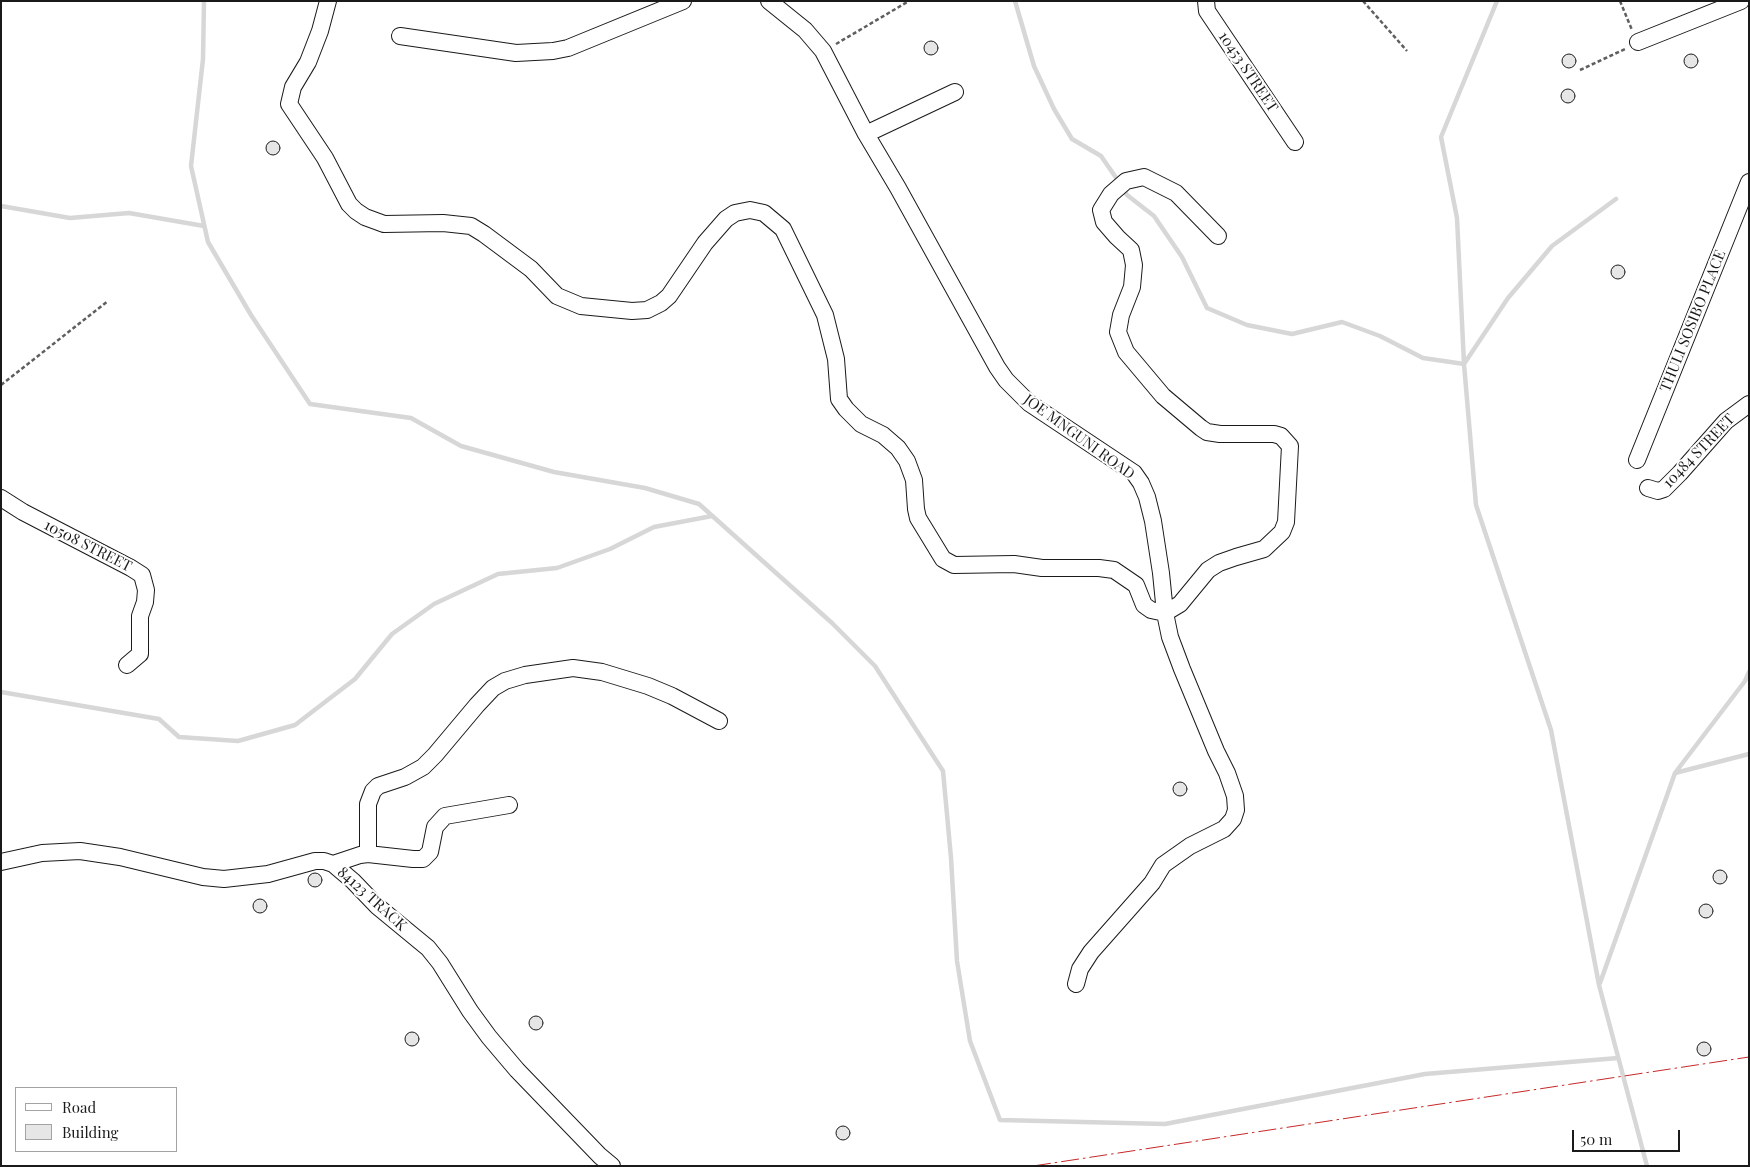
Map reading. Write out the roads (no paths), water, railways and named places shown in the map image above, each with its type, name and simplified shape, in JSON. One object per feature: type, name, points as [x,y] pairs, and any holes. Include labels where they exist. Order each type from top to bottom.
[{"type":"street","points":[[328,1],[317,39],[308,62],[293,87],[289,104],[325,158],[349,204],[356,211],[365,217],[384,224],[443,223],[471,226],[531,269],[557,296],[581,306],[632,310],[647,310],[661,303],[669,296],[705,243],[726,219],[735,212],[750,210],[764,213],[783,229],[825,315],[836,359],[839,400],[861,424],[883,435],[898,448],[907,461],[914,480],[918,518],[942,559],[954,565],[1014,564],[1042,568],[1099,568],[1114,570],[1136,585],[1144,605],[1151,610],[1164,613],[1180,604],[1208,570],[1236,556],[1264,549],[1282,532],[1286,522],[1290,446],[1286,440],[1274,434],[1220,434],[1208,432],[1201,428],[1163,396],[1126,352],[1118,332],[1121,315],[1132,287],[1134,265],[1131,250],[1104,222],[1101,210],[1111,194],[1126,181],[1144,177],[1176,194],[1218,236]]},
{"type":"street","points":[[400,36],[516,53],[537,53],[568,48],[683,1]]},
{"type":"street","name":"JOE MNGUNI ROAD","points":[[769,1],[805,30],[823,51],[866,134],[898,188],[992,359],[1006,380],[1029,404],[1126,466],[1141,483],[1147,497],[1153,521],[1161,573],[1164,613],[1170,637],[1235,796],[1236,810],[1233,819],[1224,828],[1190,846],[1162,865],[1152,883],[1091,952],[1080,969],[1076,984]]},
{"type":"street","name":"10453 STREET","points":[[1206,1],[1206,11],[1295,142]]},
{"type":"street","points":[[1638,42],[1741,1]]},
{"type":"street","points":[[866,134],[955,92]]},
{"type":"street","name":"THULI SOSIBO PLACE","points":[[1637,460],[1749,182]]},
{"type":"street","name":"10484 STREET","points":[[1648,488],[1658,491],[1664,489],[1726,420],[1749,404]]},
{"type":"street","name":"10508 STREET","points":[[1,498],[23,512],[142,575],[146,590],[145,602],[140,616],[140,654],[127,665]]},
{"type":"street","points":[[368,854],[368,804],[373,791],[378,786],[409,775],[423,767],[493,688],[505,681],[525,675],[573,668],[602,672],[648,686],[672,696],[719,721]]},
{"type":"street","points":[[333,864],[368,854],[423,859],[430,852],[436,827],[445,816],[509,805]]},
{"type":"street","name":"84123 TRACK","points":[[1,862],[42,852],[80,851],[120,857],[203,877],[224,879],[268,874],[315,861],[333,864],[353,881],[377,906],[428,948],[489,1037],[517,1070],[612,1166]]},
{"type":"waterway","points":[[204,1],[203,59],[191,166],[208,242],[251,315],[310,404],[411,418],[461,446],[554,472],[645,488],[699,504],[832,623],[875,666],[943,771],[951,858],[957,961],[970,1041],[1000,1120],[1165,1124],[1425,1074],[1618,1058]]},
{"type":"waterway","points":[[1015,1],[1034,66],[1054,109],[1072,139],[1101,156],[1119,182]]},
{"type":"waterway","points":[[1497,1],[1441,137],[1457,218],[1464,364],[1476,505],[1551,730],[1599,985],[1647,1166]]},
{"type":"waterway","points":[[1123,189],[1127,195],[1154,216],[1182,257],[1207,308],[1247,325],[1292,334],[1342,322],[1380,336],[1423,358],[1464,364],[1508,298],[1552,246],[1616,199]]},
{"type":"waterway","points":[[1,206],[70,218],[129,213],[204,226]]},
{"type":"waterway","points":[[1,692],[159,719],[179,737],[238,741],[295,725],[355,679],[392,634],[434,604],[498,574],[557,568],[610,549],[654,527],[712,516]]},
{"type":"waterway","points":[[1600,983],[1675,773],[1745,681],[1749,672]]},
{"type":"waterway","points":[[1675,773],[1749,754]]}]
